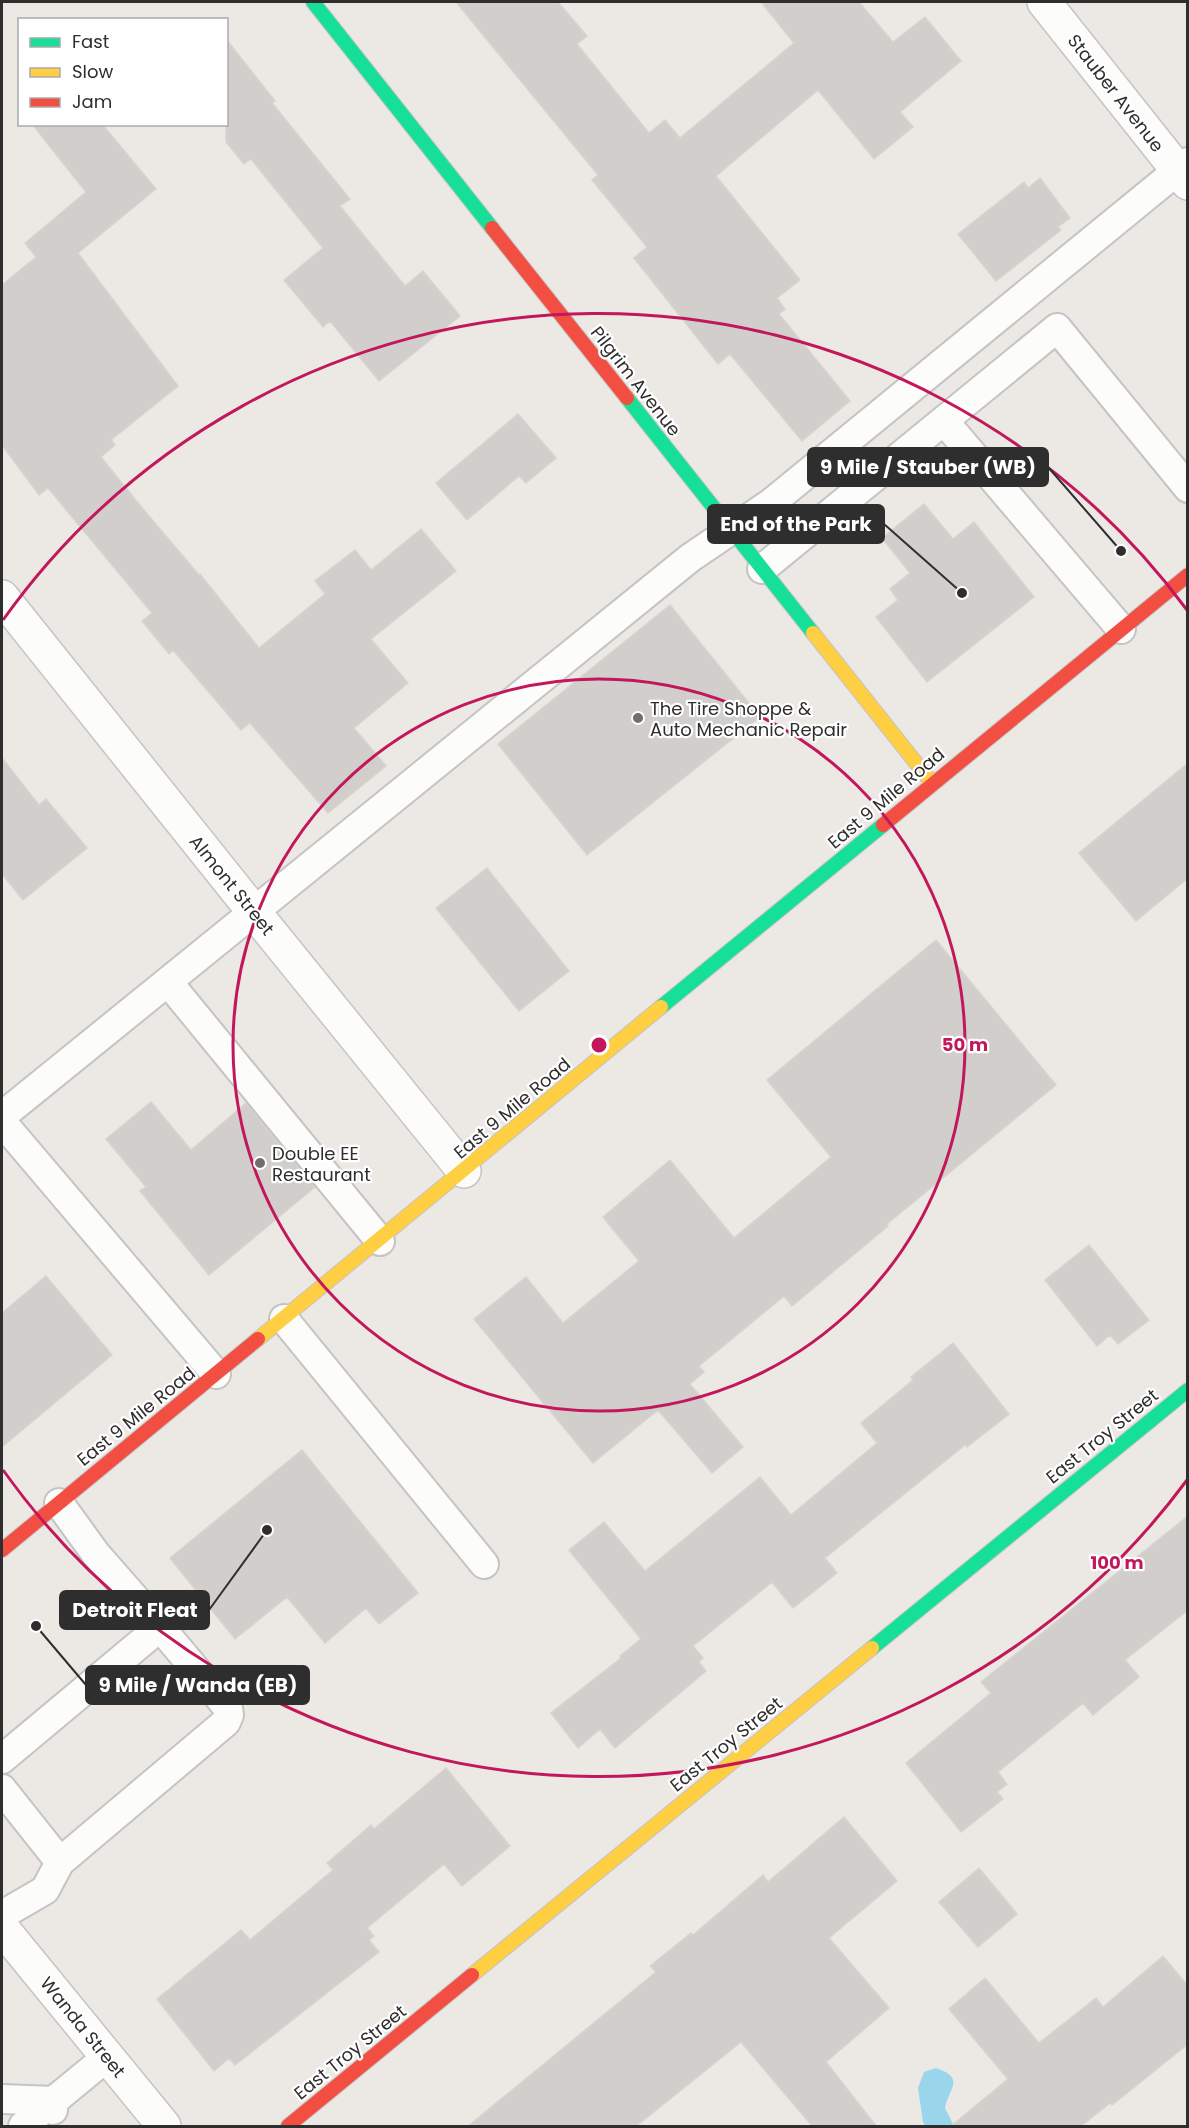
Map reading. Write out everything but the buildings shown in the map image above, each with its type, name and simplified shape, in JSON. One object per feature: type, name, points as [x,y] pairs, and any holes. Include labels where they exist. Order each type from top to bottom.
[{"type":"street","name":"Pilgrim Avenue","points":[[313,2],[932,783]]},
{"type":"street","name":"Stauber Avenue","points":[[1044,2],[1184,172]]},
{"type":"street","name":"East 9 Mile Road","points":[[2,1550],[380,1241],[932,783],[1186,579]]},
{"type":"street","name":"Almont Street","points":[[2,597],[464,1171]]},
{"type":"street","name":"East Troy Street","points":[[288,2127],[1188,1389]]},
{"type":"street","name":"Wanda Street","points":[[2,1928],[164,2127]]},
{"type":"lane","points":[[2,1116],[690,558],[771,503],[1184,172]]},
{"type":"lane","points":[[762,569],[1058,328],[1188,488]]},
{"type":"lane","points":[[944,421],[1121,629]]},
{"type":"lane","points":[[168,982],[380,1241]]},
{"type":"lane","points":[[2,1122],[216,1374]]},
{"type":"lane","points":[[284,1319],[484,1564]]},
{"type":"lane","points":[[2,1915],[45,1890],[60,1862],[226,1722],[229,1715],[228,1708],[96,1554],[59,1503]]},
{"type":"lane","points":[[2,1759],[160,1627]]},
{"type":"lane","points":[[2,1789],[60,1862]]},
{"type":"lane","points":[[22,2127],[53,2114],[107,2057]]},
{"type":"lane","points":[[2,2099],[53,2114]]},
{"type":"water","points":[[936,2068],[951,2076],[953,2080],[945,2108],[954,2126],[925,2126],[923,2122],[918,2088],[924,2072]]},
{"type":"traffic: fast","points":[[313,2],[492,228]]},
{"type":"traffic: fast","points":[[627,398],[813,633]]},
{"type":"traffic: fast","points":[[661,1007],[883,825]]},
{"type":"traffic: fast","points":[[872,1648],[1188,1390]]},
{"type":"traffic: slow","points":[[813,633],[932,783]]},
{"type":"traffic: slow","points":[[258,1339],[661,1007]]},
{"type":"traffic: slow","points":[[472,1975],[872,1648]]},
{"type":"traffic: jam","points":[[492,228],[627,398]]},
{"type":"traffic: jam","points":[[883,825],[1188,575]]},
{"type":"traffic: jam","points":[[2,1550],[258,1339]]},
{"type":"traffic: jam","points":[[288,2126],[472,1975]]},
{"type":"place","name":"9 Mile / Stauber (WB)","points":[[1121,551]]},
{"type":"place","name":"End of the Park","points":[[962,593]]},
{"type":"place","name":"The Tire Shoppe & Auto Mechanic Repair","points":[[638,718]]},
{"type":"place","name":"Double EE Restaurant","points":[[260,1163]]},
{"type":"place","name":"Detroit Fleat","points":[[267,1530]]},
{"type":"place","name":"9 Mile / Wanda (EB)","points":[[36,1626]]}]
